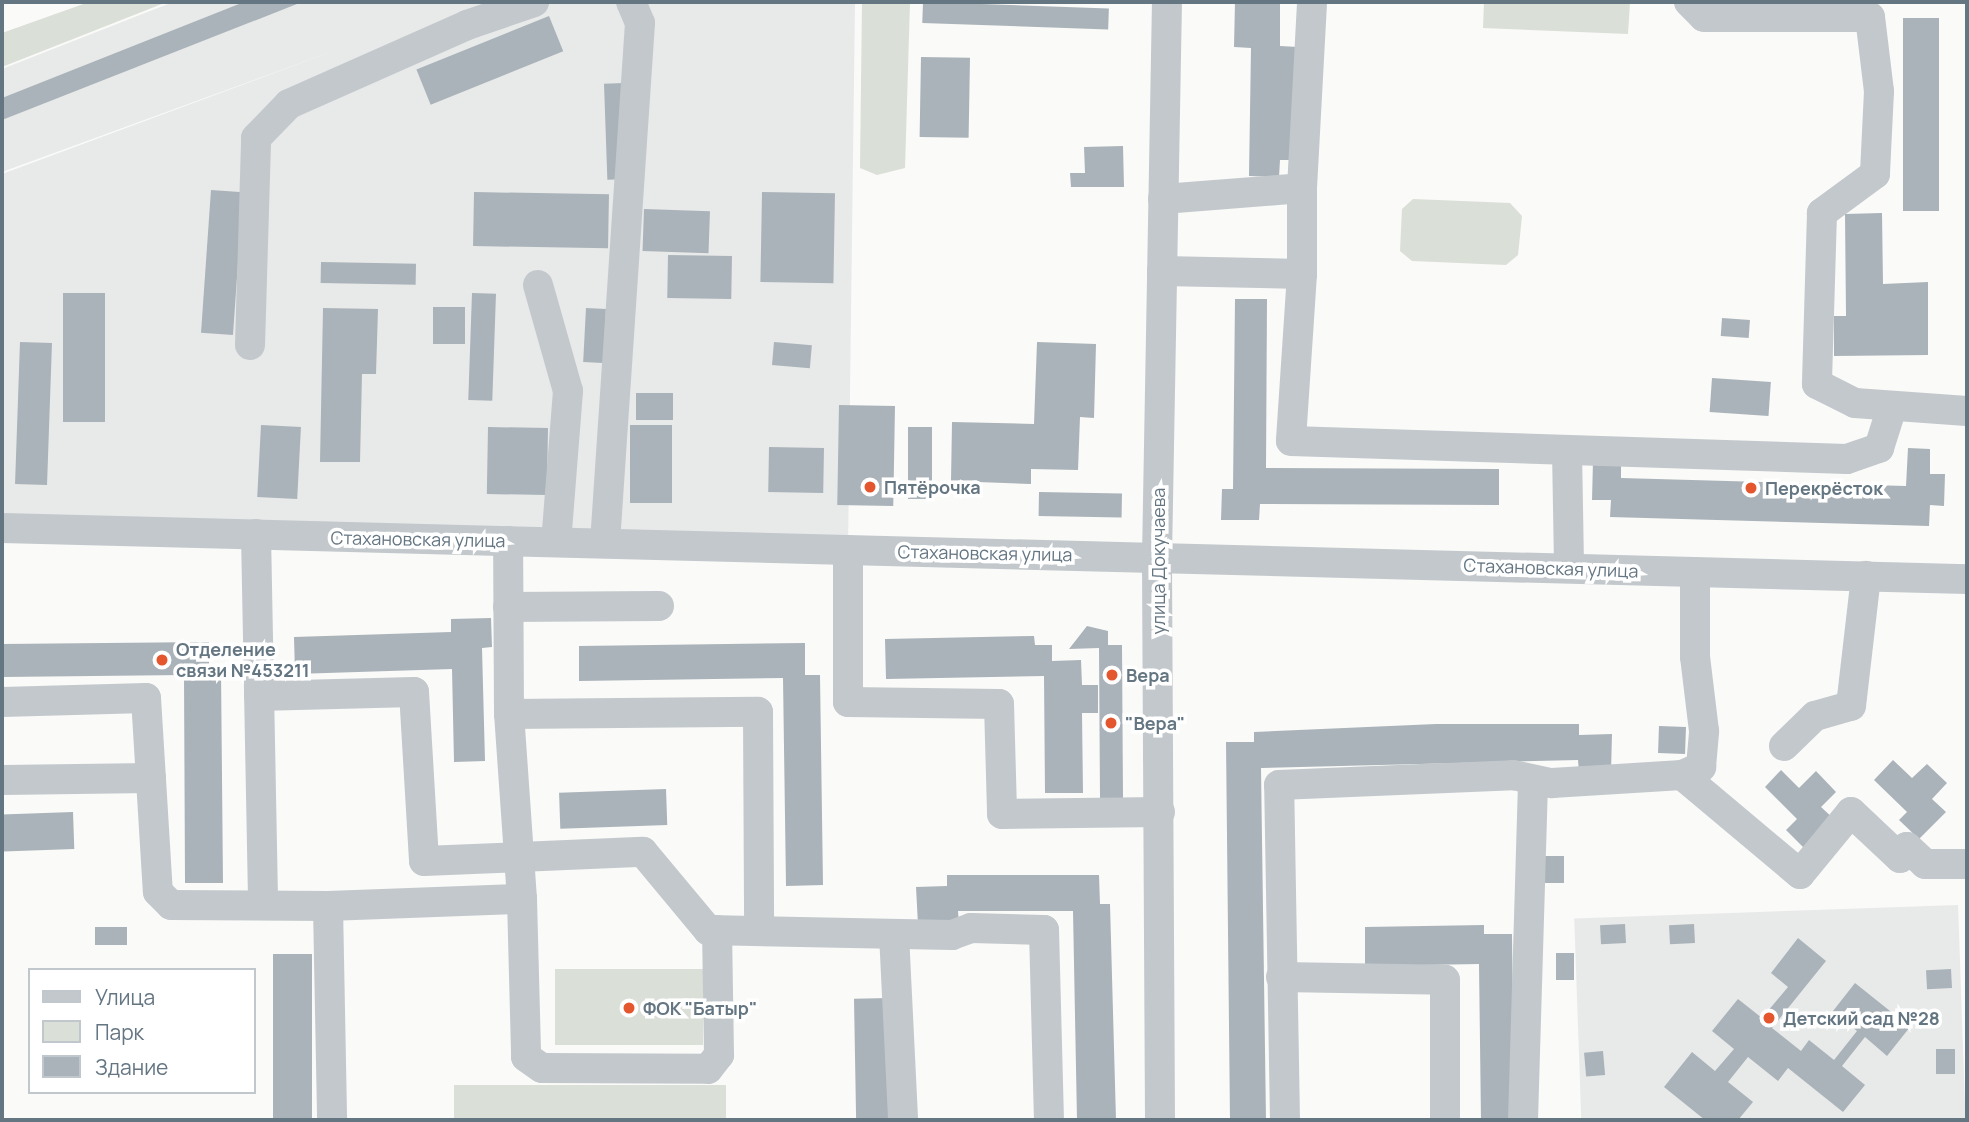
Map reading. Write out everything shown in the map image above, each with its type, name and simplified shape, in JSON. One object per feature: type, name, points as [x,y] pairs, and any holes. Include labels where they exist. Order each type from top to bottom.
[{"type":"street","points":[[250,345],[256,138],[289,104],[467,24],[534,2]]},
{"type":"street","points":[[605,543],[640,37],[640,23],[631,2]]},
{"type":"street","name":"улица Докучаева","points":[[1160,1120],[1157,557],[1167,2]]},
{"type":"street","points":[[1312,2],[1302,188],[1302,274],[1291,441],[1847,459],[1879,448],[1892,407]]},
{"type":"street","points":[[1689,2],[1704,17],[1870,17],[1879,91],[1875,174],[1822,213],[1816,384],[1855,403],[1967,411]]},
{"type":"street","points":[[1163,199],[1302,188]]},
{"type":"street","points":[[1162,271],[1302,274]]},
{"type":"street","points":[[538,285],[568,391],[556,542]]},
{"type":"street","points":[[1567,450],[1569,568]]},
{"type":"street","name":"Стахановская улица","points":[[2,528],[1967,579]]},
{"type":"street","points":[[256,534],[263,905]]},
{"type":"street","points":[[508,541],[509,714],[522,899],[526,1056],[542,1068],[708,1069],[719,1055],[717,930]]},
{"type":"street","points":[[849,550],[848,702],[999,704],[1002,814],[1160,812]]},
{"type":"street","points":[[1284,1120],[1279,785],[1513,775],[1552,783],[1682,775],[1701,767],[1704,731],[1695,657],[1695,572]]},
{"type":"street","points":[[1784,746],[1815,716],[1851,706],[1866,576]]},
{"type":"street","points":[[508,607],[659,606]]},
{"type":"street","points":[[259,696],[414,692],[424,861],[643,852],[708,930],[952,935],[971,928],[1044,930],[1049,1120]]},
{"type":"street","points":[[2,702],[146,698],[158,892],[172,905],[328,906],[522,899]]},
{"type":"street","points":[[509,714],[758,712],[759,931]]},
{"type":"street","points":[[1682,775],[1800,874],[1851,812],[1900,858],[1907,847],[1925,864],[1967,864]]},
{"type":"street","points":[[2,780],[151,778]]},
{"type":"street","points":[[1523,1120],[1533,780]]},
{"type":"street","points":[[328,906],[331,1120]]},
{"type":"street","points":[[894,934],[903,1120]]},
{"type":"street","points":[[1281,977],[1445,980],[1446,1120]]},
{"type":"shaded area","points":[[173,2],[855,2],[848,550],[2,522],[2,174],[344,47],[2,172],[2,69]]},
{"type":"shaded area","name":"Детский сад №28","points":[[1958,905],[1966,1120],[1581,1120],[1574,918]]},
{"type":"green space","points":[[89,2],[167,2],[2,67],[2,33]]},
{"type":"green space","points":[[862,2],[910,2],[905,168],[877,175],[860,168]]},
{"type":"green space","points":[[1484,2],[1630,2],[1628,34],[1483,28]]},
{"type":"green space","points":[[1413,199],[1510,203],[1522,216],[1518,255],[1506,265],[1412,261],[1400,251],[1402,209]]},
{"type":"green space","name":"ФОК \"Батыр\"","points":[[555,969],[703,969],[703,1045],[555,1045]]},
{"type":"green space","points":[[454,1085],[726,1085],[726,1120],[454,1120]]},
{"type":"building","points":[[244,2],[302,2],[2,120],[2,98]]},
{"type":"building","points":[[923,2],[1109,8],[1108,29],[922,23]]},
{"type":"building","points":[[1235,2],[1280,2],[1280,46],[1298,47],[1294,160],[1280,160],[1279,177],[1249,176],[1251,48],[1234,47]]},
{"type":"building","points":[[549,16],[563,51],[431,105],[416,70]]},
{"type":"building","points":[[1903,18],[1939,18],[1939,211],[1903,211]]},
{"type":"building","points":[[921,57],[970,58],[969,138],[920,137]]},
{"type":"building","points":[[624,83],[627,179],[607,180],[604,84]]},
{"type":"building","points":[[1123,146],[1124,187],[1071,187],[1070,173],[1085,173],[1084,147]]},
{"type":"building","points":[[211,190],[243,192],[233,335],[201,333]]},
{"type":"building","points":[[474,192],[609,194],[608,248],[473,246]]},
{"type":"building","points":[[762,192],[835,193],[833,283],[760,282]]},
{"type":"building","points":[[644,209],[710,211],[708,253],[643,251]]},
{"type":"building","points":[[1882,213],[1883,284],[1928,282],[1928,355],[1834,356],[1834,316],[1846,316],[1845,214]]},
{"type":"building","points":[[668,255],[732,256],[731,299],[667,298]]},
{"type":"building","points":[[321,262],[416,264],[416,285],[321,283]]},
{"type":"building","points":[[63,293],[105,293],[105,422],[63,422]]},
{"type":"building","points":[[472,293],[496,294],[492,401],[468,400]]},
{"type":"building","points":[[1235,299],[1267,299],[1266,468],[1499,469],[1499,505],[1260,504],[1259,520],[1221,520],[1222,489],[1233,489]]},
{"type":"building","points":[[433,307],[465,307],[465,344],[433,344]]},
{"type":"building","points":[[323,308],[378,309],[376,374],[362,374],[360,462],[320,462]]},
{"type":"building","points":[[586,308],[606,309],[603,363],[583,362]]},
{"type":"building","points":[[1722,318],[1750,320],[1749,338],[1721,336]]},
{"type":"building","points":[[20,342],[52,343],[47,485],[15,484]]},
{"type":"building","points":[[774,342],[812,345],[810,368],[772,365]]},
{"type":"building","points":[[1037,342],[1096,344],[1094,418],[1080,417],[1078,470],[1031,469],[1031,484],[951,481],[952,422],[1034,424]]},
{"type":"building","points":[[1712,378],[1771,382],[1768,416],[1710,412]]},
{"type":"building","points":[[636,393],[673,393],[673,420],[636,420]]},
{"type":"building","points":[[839,405],[895,406],[893,506],[837,505]]},
{"type":"building","points":[[261,425],[301,427],[297,499],[257,497]]},
{"type":"building","points":[[630,425],[672,425],[672,503],[630,503]]},
{"type":"building","points":[[488,427],[548,428],[547,495],[487,494]]},
{"type":"building","points":[[908,427],[932,427],[932,499],[908,499]]},
{"type":"building","points":[[769,447],[824,448],[823,493],[768,492]]},
{"type":"building","points":[[1908,448],[1930,449],[1930,474],[1945,474],[1944,506],[1930,505],[1929,526],[1610,517],[1611,500],[1592,500],[1593,461],[1621,462],[1621,478],[1906,486]]},
{"type":"building","points":[[1039,492],[1122,493],[1122,517],[1039,516]]},
{"type":"building","points":[[491,618],[492,647],[482,648],[485,761],[454,762],[452,669],[295,674],[294,637],[451,632],[451,619]]},
{"type":"building","name":"\"Вера\"","points":[[1087,626],[1108,631],[1108,645],[1122,645],[1123,798],[1100,798],[1099,648],[1069,649]]},
{"type":"building","points":[[1034,636],[1035,645],[1052,645],[1052,661],[1081,660],[1082,685],[1098,685],[1098,713],[1082,713],[1083,793],[1045,793],[1044,676],[886,679],[885,639]]},
{"type":"building","points":[[209,642],[209,670],[221,670],[223,883],[185,883],[184,675],[2,677],[2,644]]},
{"type":"building","points":[[805,643],[805,675],[820,675],[823,885],[786,886],[783,678],[579,681],[579,646]]},
{"type":"building","points":[[1436,724],[1579,724],[1579,735],[1612,734],[1611,773],[1579,772],[1578,760],[1261,768],[1266,1120],[1230,1120],[1226,742],[1254,742],[1254,732]]},
{"type":"building","points":[[1659,726],[1686,727],[1685,754],[1658,753]]},
{"type":"building","points":[[1893,760],[1912,778],[1927,764],[1947,783],[1932,799],[1946,812],[1919,839],[1899,820],[1907,812],[1874,780]]},
{"type":"building","points":[[1781,770],[1799,788],[1816,771],[1836,792],[1821,807],[1835,820],[1806,850],[1786,830],[1797,819],[1765,787]]},
{"type":"building","points":[[666,789],[667,825],[560,829],[559,793]]},
{"type":"building","points":[[73,812],[74,849],[3,851],[2,814]]},
{"type":"building","points":[[1545,856],[1564,856],[1564,883],[1545,883]]},
{"type":"building","points":[[947,875],[1099,875],[1100,904],[1110,904],[1116,1120],[1077,1120],[1073,911],[958,911],[959,924],[918,925],[916,887],[947,886]]},
{"type":"building","points":[[1625,924],[1626,943],[1601,944],[1600,925]]},
{"type":"building","points":[[1694,924],[1695,943],[1670,944],[1669,925]]},
{"type":"building","points":[[1484,925],[1484,934],[1512,934],[1514,1120],[1481,1120],[1479,964],[1365,966],[1365,927]]},
{"type":"building","points":[[95,927],[127,927],[127,945],[95,945]]},
{"type":"building","name":"Детский сад №28","points":[[1798,938],[1826,961],[1772,1028],[1801,1051],[1809,1040],[1834,1060],[1857,1031],[1833,1011],[1855,983],[1910,1027],[1887,1056],[1865,1037],[1842,1066],[1865,1085],[1843,1112],[1788,1068],[1778,1081],[1748,1057],[1728,1082],[1753,1102],[1738,1120],[1705,1120],[1664,1087],[1692,1052],[1715,1071],[1734,1049],[1712,1031],[1738,999],[1762,1018],[1788,987],[1771,973]]},
{"type":"building","points":[[1556,953],[1574,953],[1574,980],[1556,980]]},
{"type":"building","points":[[273,954],[312,954],[312,1120],[273,1120]]},
{"type":"building","points":[[1951,969],[1952,988],[1927,989],[1926,970]]},
{"type":"building","points":[[890,998],[892,1120],[856,1120],[854,999]]},
{"type":"building","points":[[1936,1049],[1955,1049],[1955,1074],[1936,1074]]},
{"type":"building","points":[[1603,1051],[1605,1075],[1586,1077],[1584,1053]]},
{"type":"place","name":"Пятёрочка","points":[[870,487]]},
{"type":"place","name":"Перекрёсток","points":[[1751,488]]},
{"type":"place","name":"Отделение связи №453211","points":[[162,660]]},
{"type":"place","name":"Вера","points":[[1112,675]]},
{"type":"place","name":"\"Вера\"","points":[[1111,723]]},
{"type":"place","name":"ФОК \"Батыр\"","points":[[629,1008]]},
{"type":"place","name":"Детский сад №28","points":[[1769,1018]]}]
